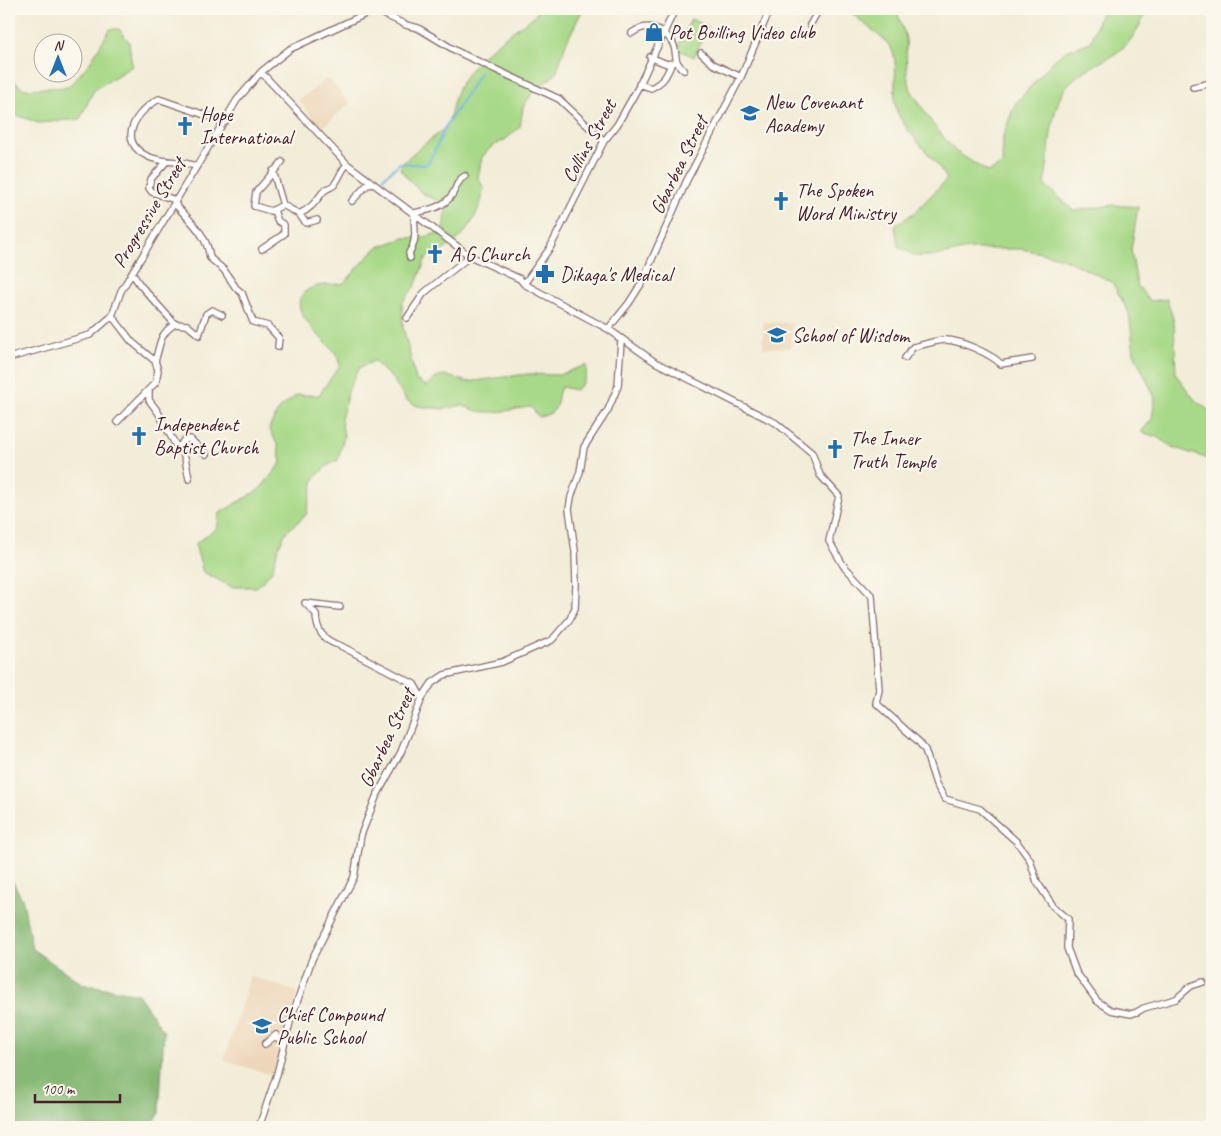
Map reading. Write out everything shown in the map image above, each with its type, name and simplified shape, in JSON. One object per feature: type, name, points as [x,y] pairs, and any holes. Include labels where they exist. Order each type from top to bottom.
[{"type":"street","points":[[374,9],[406,25],[418,28],[458,52],[559,99],[604,141]]},
{"type":"street","name":"Progressive Street","points":[[9,358],[90,335],[112,316],[121,291],[195,166],[225,122],[237,100],[261,72],[290,49],[374,9]]},
{"type":"street","name":"Collins Street","points":[[524,284],[550,248],[604,141],[617,125],[639,84],[650,57],[675,9]]},
{"type":"street","name":"Gbarbea Street","points":[[259,1127],[277,1074],[283,1045],[312,959],[354,877],[364,827],[376,797],[401,752],[422,698],[432,682],[444,675],[502,662],[552,640],[570,619],[575,608],[576,585],[575,551],[569,509],[571,497],[580,472],[584,447],[608,410],[618,386],[620,340],[609,331],[641,284],[687,180],[741,77],[770,9]]},
{"type":"street","points":[[810,25],[820,9]]},
{"type":"street","points":[[632,33],[641,27],[664,31],[672,42],[674,64],[664,81],[651,88],[639,84]]},
{"type":"street","points":[[701,54],[712,64],[741,77]]},
{"type":"street","points":[[650,57],[655,61],[674,64],[684,70]]},
{"type":"street","points":[[261,72],[347,164],[470,256],[520,279],[524,284],[609,331],[655,362],[767,417],[812,453],[820,475],[839,496],[829,541],[843,565],[872,596],[879,690],[876,703],[914,734],[925,750],[936,784],[945,799],[980,809],[1024,851],[1030,860],[1037,882],[1054,906],[1068,919],[1067,948],[1076,972],[1098,1001],[1111,1010],[1131,1014],[1144,1008],[1176,999],[1191,986],[1203,982]]},
{"type":"street","points":[[1193,87],[1212,83]]},
{"type":"street","points":[[195,166],[150,157],[138,149],[131,136],[133,122],[149,104],[159,99],[225,122]]},
{"type":"street","points":[[167,161],[151,179],[149,188],[152,192],[175,202],[185,216],[192,220],[208,245],[210,258],[224,270],[236,288],[242,293],[252,322],[268,326],[279,338],[278,347]]},
{"type":"street","points":[[274,211],[254,206],[254,196],[282,162]]},
{"type":"street","points":[[300,214],[312,206],[324,190],[334,185],[340,171],[347,164]]},
{"type":"street","points":[[273,172],[282,205],[300,214],[306,223],[317,220]]},
{"type":"street","points":[[414,213],[436,208],[451,197],[459,179],[465,176]]},
{"type":"street","points":[[352,201],[367,185],[374,184]]},
{"type":"street","points":[[274,211],[282,205]]},
{"type":"street","points":[[262,249],[284,234],[284,225],[278,221],[274,211]]},
{"type":"street","points":[[410,258],[409,253],[414,245],[416,229],[414,213]]},
{"type":"street","points":[[407,318],[424,292],[470,256]]},
{"type":"street","points":[[132,273],[151,298],[175,324],[187,326],[199,335],[206,314],[212,310],[222,315]]},
{"type":"street","points":[[112,316],[132,342],[155,361],[158,370],[156,382],[149,391],[135,402],[117,422]]},
{"type":"street","points":[[155,361],[162,335],[175,324]]},
{"type":"street","points":[[905,358],[913,347],[946,340],[966,345],[995,358],[1001,364],[1032,359]]},
{"type":"street","points":[[149,391],[149,400],[158,412],[176,446],[180,446],[185,458],[189,479]]},
{"type":"street","points":[[180,446],[184,440],[190,439],[206,454]]},
{"type":"street","points":[[340,607],[305,603],[316,614],[316,625],[328,642],[339,645],[414,684],[422,698]]},
{"type":"street","points":[[265,1044],[276,1035],[283,1045]]},
{"type":"shaded area","points":[[328,78],[350,103],[321,129],[299,100]]},
{"type":"shaded area","name":"School of Wisdom","points":[[763,322],[792,323],[791,348],[763,348]]},
{"type":"shaded area","name":"Chief Compound Public School","points":[[250,976],[298,992],[275,1076],[224,1060]]},
{"type":"green space","points":[[538,9],[583,9],[566,43],[556,74],[534,91],[523,107],[520,127],[506,139],[490,148],[482,157],[478,177],[484,189],[477,213],[472,223],[457,240],[438,253],[426,258],[416,284],[402,303],[403,327],[416,380],[426,386],[439,376],[445,375],[467,382],[528,374],[559,375],[586,365],[586,376],[576,390],[561,387],[554,410],[539,417],[531,407],[488,412],[471,409],[462,405],[443,409],[417,406],[406,400],[394,381],[374,361],[359,368],[349,388],[341,419],[344,436],[338,460],[327,466],[314,479],[306,515],[286,532],[278,548],[272,571],[257,587],[232,587],[203,572],[195,544],[217,528],[220,513],[260,489],[281,463],[278,446],[269,428],[279,409],[297,395],[319,395],[340,365],[335,352],[312,329],[300,310],[299,301],[303,293],[317,286],[344,283],[376,248],[404,238],[425,237],[444,231],[446,208],[437,200],[422,193],[400,169],[413,153],[439,133],[447,124],[458,89],[473,67],[502,39],[535,16]]},
{"type":"green space","points":[[850,9],[896,9],[906,38],[907,75],[911,90],[932,123],[955,151],[988,172],[1002,165],[1003,136],[1015,104],[1055,59],[1068,50],[1091,42],[1102,9],[1149,9],[1126,45],[1075,78],[1062,94],[1054,115],[1044,184],[1074,211],[1114,205],[1138,207],[1131,250],[1137,285],[1150,301],[1167,299],[1174,322],[1176,375],[1195,400],[1212,413],[1212,460],[1172,447],[1157,437],[1141,432],[1152,419],[1155,398],[1134,353],[1129,313],[1112,282],[1060,257],[1022,249],[968,249],[935,256],[915,256],[898,246],[895,225],[914,213],[947,179],[898,114],[895,97],[895,62],[890,46],[852,13]]},
{"type":"green space","points":[[691,19],[708,27],[694,57],[677,49]]},
{"type":"green space","points":[[110,29],[119,29],[129,42],[132,66],[94,90],[80,119],[38,123],[9,112],[9,77],[24,89],[68,87],[73,82],[82,82],[82,72],[89,64]]},
{"type":"green space","points":[[9,874],[23,901],[32,949],[83,984],[138,994],[164,1032],[159,1114],[150,1127],[9,1127]]},
{"type":"waterway","points":[[383,178],[400,163],[424,165],[429,162],[447,124],[480,73]]},
{"type":"place","name":"Pot Boilling Video club","points":[[654,32]]},
{"type":"place","name":"New Covenant Academy","points":[[750,113]]},
{"type":"place","name":"Hope International","points":[[185,126]]},
{"type":"place","name":"The Spoken Word Ministry","points":[[781,201]]},
{"type":"place","name":"A G Church","points":[[435,254]]},
{"type":"place","name":"Dikaga's Medical","points":[[545,274]]},
{"type":"place","name":"School of Wisdom","points":[[777,335]]},
{"type":"place","name":"Independent Baptist Church","points":[[139,436]]},
{"type":"place","name":"The Inner Truth Temple","points":[[835,449]]},
{"type":"place","name":"Chief Compound Public School","points":[[262,1026]]}]
